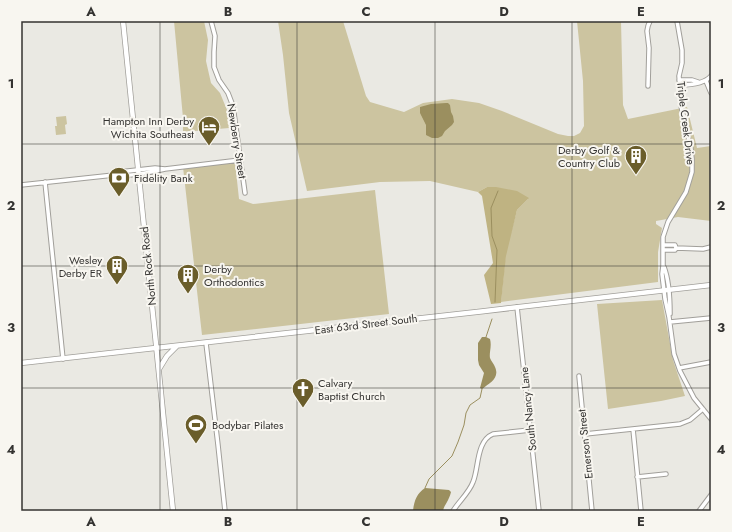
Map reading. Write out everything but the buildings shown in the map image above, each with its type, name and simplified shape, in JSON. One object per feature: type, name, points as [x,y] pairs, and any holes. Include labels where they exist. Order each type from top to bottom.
[{"type":"main road","name":"North Rock Road","points":[[123,21],[173,511]]},
{"type":"main road","name":"East 63rd Street South","points":[[21,363],[176,347],[711,285]]},
{"type":"main road","points":[[159,369],[167,356],[176,347]]},
{"type":"street","name":"Newberry Street","points":[[211,21],[215,36],[214,67],[233,106],[245,193]]},
{"type":"street","points":[[648,86],[649,48],[647,28],[650,21]]},
{"type":"street","name":"Triple Creek Drive","points":[[677,21],[682,50],[680,80],[681,106],[692,159],[692,172],[686,192],[668,222],[663,237],[663,266],[666,273],[666,290],[670,304],[670,322],[674,354],[690,391],[711,419]]},
{"type":"street","points":[[680,85],[692,85],[698,82],[706,81],[711,76]]},
{"type":"street","points":[[680,80],[692,80],[698,82]]},
{"type":"street","points":[[706,81],[711,93]]},
{"type":"street","points":[[21,185],[114,175],[121,176],[138,171],[155,172],[165,169],[240,160]]},
{"type":"street","points":[[44,182],[62,359]]},
{"type":"street","points":[[663,247],[675,250],[676,248],[695,249],[711,247]]},
{"type":"street","name":"South Nancy Lane","points":[[517,307],[539,511]]},
{"type":"street","points":[[670,322],[711,318]]},
{"type":"street","points":[[206,343],[224,511]]},
{"type":"street","points":[[679,368],[711,362]]},
{"type":"street","name":"Emerson Street","points":[[578,376],[587,434],[592,511]]},
{"type":"street","points":[[587,434],[680,424],[690,420],[703,409]]},
{"type":"street","points":[[633,429],[641,511]]},
{"type":"street","points":[[453,511],[473,483],[482,447],[486,439],[494,434],[530,430]]},
{"type":"street","points":[[637,476],[666,474]]},
{"type":"street","points":[[699,511],[711,495]]},
{"type":"shaded area","points":[[174,21],[204,21],[208,40],[206,61],[211,83],[220,93],[227,110],[229,128],[183,132]]},
{"type":"shaded area","points":[[278,21],[343,21],[366,96],[370,102],[404,112],[423,103],[452,99],[479,103],[558,134],[574,136],[580,133],[584,126],[583,81],[577,21],[621,21],[623,105],[628,119],[687,107],[697,148],[711,146],[711,221],[678,217],[656,221],[656,224],[662,228],[658,252],[658,282],[501,302],[506,251],[517,210],[528,199],[487,187],[478,192],[430,181],[380,182],[307,191],[289,113]]},
{"type":"shaded area","points":[[448,103],[453,116],[454,122],[452,125],[442,136],[438,138],[432,138],[426,135],[426,125],[420,113],[420,107],[431,104]]},
{"type":"shaded area","points":[[66,116],[66,134],[56,135],[56,117]]},
{"type":"shaded area","points":[[235,162],[239,199],[253,204],[375,190],[389,314],[202,335],[183,167]]},
{"type":"shaded area","points":[[487,187],[517,191],[529,198],[517,210],[506,256],[501,303],[491,304],[484,275],[493,263],[482,196],[478,192]]},
{"type":"shaded area","points":[[662,300],[673,360],[685,396],[608,409],[597,304]]},
{"type":"shaded area","points":[[482,337],[490,339],[490,358],[495,366],[496,374],[493,380],[482,389],[480,388],[484,373],[478,360],[478,343]]},
{"type":"shaded area","points":[[425,488],[449,490],[451,492],[443,511],[413,511],[416,498]]},
{"type":"waterway","points":[[495,302],[497,250],[492,236],[491,208],[498,191]]},
{"type":"waterway","points":[[486,337],[492,319]]},
{"type":"waterway","points":[[425,488],[429,479],[452,456],[464,425],[466,413],[470,405],[480,398],[482,389]]},
{"type":"place","name":"Hampton Inn Derby Wichita Southeast","points":[[209,146]]},
{"type":"place","name":"Derby Golf & Country Club","points":[[636,176]]},
{"type":"place","name":"Fidelity Bank","points":[[119,198]]},
{"type":"place","name":"Wesley Derby ER","points":[[117,286]]},
{"type":"place","name":"Derby Orthodontics","points":[[188,294]]},
{"type":"place","name":"Calvary Baptist Church","points":[[303,408]]},
{"type":"place","name":"Bodybar Pilates","points":[[196,444]]}]
